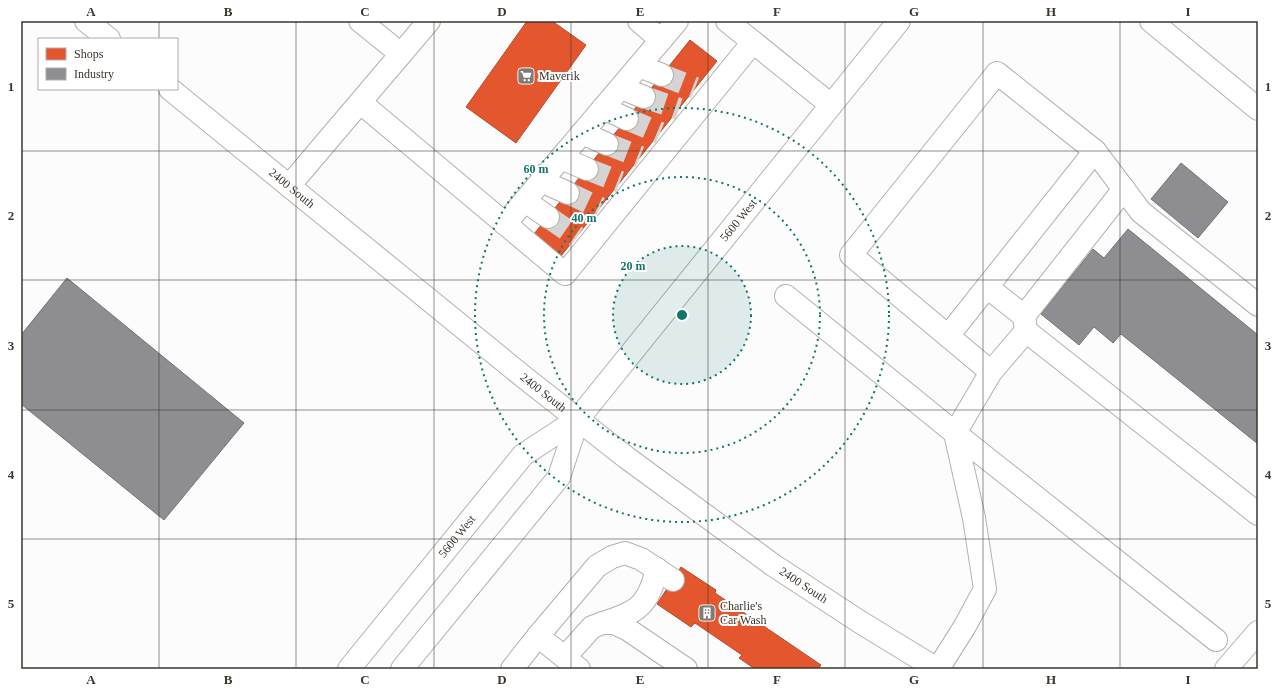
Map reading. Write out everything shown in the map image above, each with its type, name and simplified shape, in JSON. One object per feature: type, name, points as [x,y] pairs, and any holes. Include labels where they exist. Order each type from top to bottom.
[{"type":"main road","points":[[86,21],[108,38]]},
{"type":"main road","points":[[360,21],[401,54]]},
{"type":"main road","points":[[289,186],[361,104],[429,21]]},
{"type":"main road","points":[[639,21],[661,40]]},
{"type":"main road","points":[[505,224],[677,21]]},
{"type":"main road","points":[[727,21],[831,106]]},
{"type":"main road","name":"5600 West","points":[[349,669],[523,455],[578,419],[899,21]]},
{"type":"main road","points":[[1151,21],[1258,108]]},
{"type":"main road","points":[[361,104],[565,274],[583,241],[647,160],[703,91],[753,42]]},
{"type":"main road","points":[[639,66],[662,75]]},
{"type":"main road","points":[[991,372],[851,255],[997,72],[1096,151],[1141,212],[1258,305]]},
{"type":"main road","points":[[620,88],[644,97]]},
{"type":"main road","name":"2400 South","points":[[171,90],[578,419],[732,537],[817,595],[937,669]]},
{"type":"main road","points":[[603,108],[627,118]]},
{"type":"main road","points":[[582,133],[607,144]]},
{"type":"main road","points":[[948,336],[1096,151]]},
{"type":"main road","points":[[561,158],[587,169]]},
{"type":"main road","points":[[541,181],[568,193]]},
{"type":"main road","points":[[937,669],[965,626],[985,589],[974,518],[955,433],[991,372],[1124,189]]},
{"type":"main road","points":[[525,201],[548,217]]},
{"type":"main road","points":[[987,287],[1025,324],[1258,514]]},
{"type":"main road","points":[[786,296],[955,433],[1216,640]]},
{"type":"main road","name":"5600 West","points":[[402,669],[559,477],[578,419]]},
{"type":"main road","points":[[514,668],[538,636],[598,566],[612,557],[625,553],[641,558],[665,574],[640,606],[626,615],[592,627],[584,635],[572,663],[538,636]]},
{"type":"main road","points":[[603,623],[614,623],[627,629],[686,669]]},
{"type":"main road","points":[[1226,669],[1258,632]]},
{"type":"building: Shops","name":"Maverik","points":[[527,21],[552,21],[586,45],[516,143],[466,107]]},
{"type":"building: Shops","points":[[690,40],[717,61],[561,256],[534,234]]},
{"type":"building: Shops","name":"Charlie's Car Wash","points":[[681,567],[716,590],[715,593],[821,665],[818,669],[755,669],[739,658],[742,655],[695,623],[691,627],[657,604]]},
{"type":"building: Industry","points":[[1181,163],[1228,202],[1198,238],[1151,199]]},
{"type":"building: Industry","points":[[1128,229],[1258,335],[1258,444],[1121,334],[1113,343],[1094,327],[1079,345],[1041,314],[1093,249],[1104,258]]},
{"type":"building: Industry","points":[[67,278],[244,423],[164,520],[21,404],[21,335]]},
{"type":"tunnel","points":[[662,75],[695,88]]},
{"type":"tunnel","points":[[644,97],[679,109]]},
{"type":"tunnel","points":[[627,119],[660,133]]},
{"type":"tunnel","points":[[607,144],[640,157]]},
{"type":"tunnel","points":[[587,169],[620,182]]},
{"type":"tunnel","points":[[568,193],[600,208]]},
{"type":"tunnel","points":[[548,217],[577,237]]},
{"type":"place","name":"Maverik","points":[[526,76]]},
{"type":"place","name":"Charlie's Car Wash","points":[[707,613]]}]
